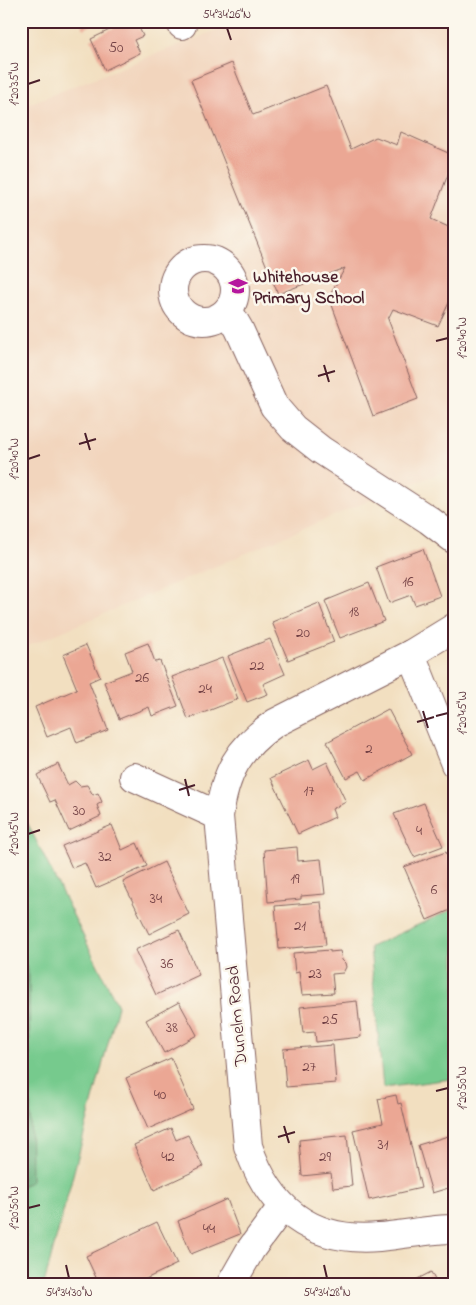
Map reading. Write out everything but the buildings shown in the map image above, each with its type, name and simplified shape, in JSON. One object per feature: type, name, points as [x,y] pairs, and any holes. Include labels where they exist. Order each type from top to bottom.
[{"type":"street","points":[[228,310],[239,329],[274,406],[293,428],[321,450],[429,520],[455,540]]},
{"type":"street","points":[[455,517],[453,520],[455,529]]},
{"type":"street","name":"Dunelm Road","points":[[455,627],[411,654],[274,723],[256,736],[230,772],[223,791],[219,816],[248,1146],[259,1175],[282,1207],[300,1221],[321,1232],[346,1237],[378,1238],[435,1229],[455,1229]]},
{"type":"street","points":[[411,654],[455,764]]},
{"type":"street","points":[[134,776],[219,816]]},
{"type":"street","points":[[232,1284],[251,1248],[282,1207]]},
{"type":"shaded area","name":"Whitehouse Primary School","points":[[240,21],[455,21],[455,465],[453,468],[373,499],[21,649],[21,107]]},
{"type":"green space","points":[[21,810],[118,1006],[44,1284],[21,1284]]},
{"type":"green space","points":[[455,908],[455,1088],[451,1079],[383,1088],[370,947]]},
{"type":"green space","points":[[21,948],[29,976],[31,1182],[21,1186]]},
{"type":"place","name":"Whitehouse Primary School","points":[[238,286]]}]
